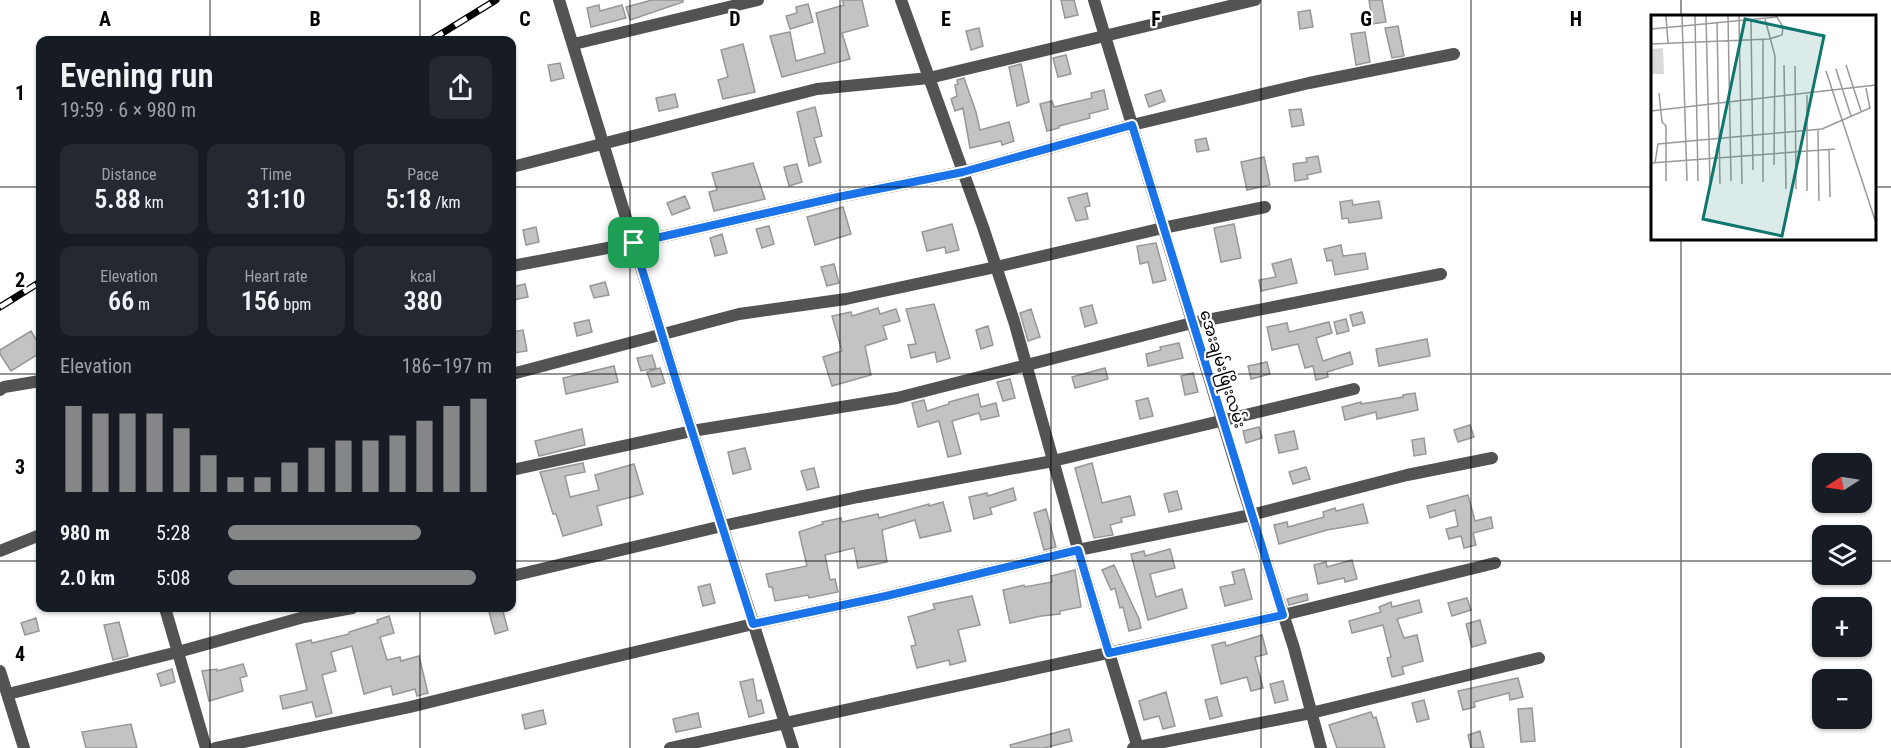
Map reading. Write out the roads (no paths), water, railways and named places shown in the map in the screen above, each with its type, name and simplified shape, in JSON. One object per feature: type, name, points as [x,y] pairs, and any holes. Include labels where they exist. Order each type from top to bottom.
[{"type":"street","points":[[560,0],[662,335],[793,748]]},
{"type":"street","points":[[574,44],[758,0]]},
{"type":"street","points":[[901,0],[996,267],[1136,748],[1311,713],[1539,658]]},
{"type":"street","name":"အေးချမ်းဖြိုးလမ်း","points":[[1094,0],[1283,615],[1321,748]]},
{"type":"street","points":[[516,166],[817,89],[929,78],[1255,0]]},
{"type":"street","points":[[516,265],[634,243],[838,197],[963,172],[1132,125],[1309,83],[1454,54]]},
{"type":"street","points":[[516,373],[739,314],[846,299],[1265,207]]},
{"type":"street","points":[[516,469],[692,431],[897,398],[1192,323],[1441,274]]},
{"type":"street","points":[[0,390],[4,387],[36,382]]},
{"type":"street","points":[[516,575],[722,526],[858,497],[1053,461],[1354,389]]},
{"type":"street","points":[[215,748],[410,707],[753,624],[886,596],[1078,550],[1251,515],[1407,475],[1492,458]]},
{"type":"street","points":[[0,551],[36,537]]},
{"type":"street","points":[[670,748],[1283,615],[1495,563]]},
{"type":"street","points":[[166,612],[206,748]]},
{"type":"street","points":[[8,694],[178,652],[303,617],[330,612]]},
{"type":"street","points":[[0,671],[24,748]]},
{"type":"railway","points":[[438,36],[496,0]]},
{"type":"railway","points":[[0,307],[36,284]]}]
